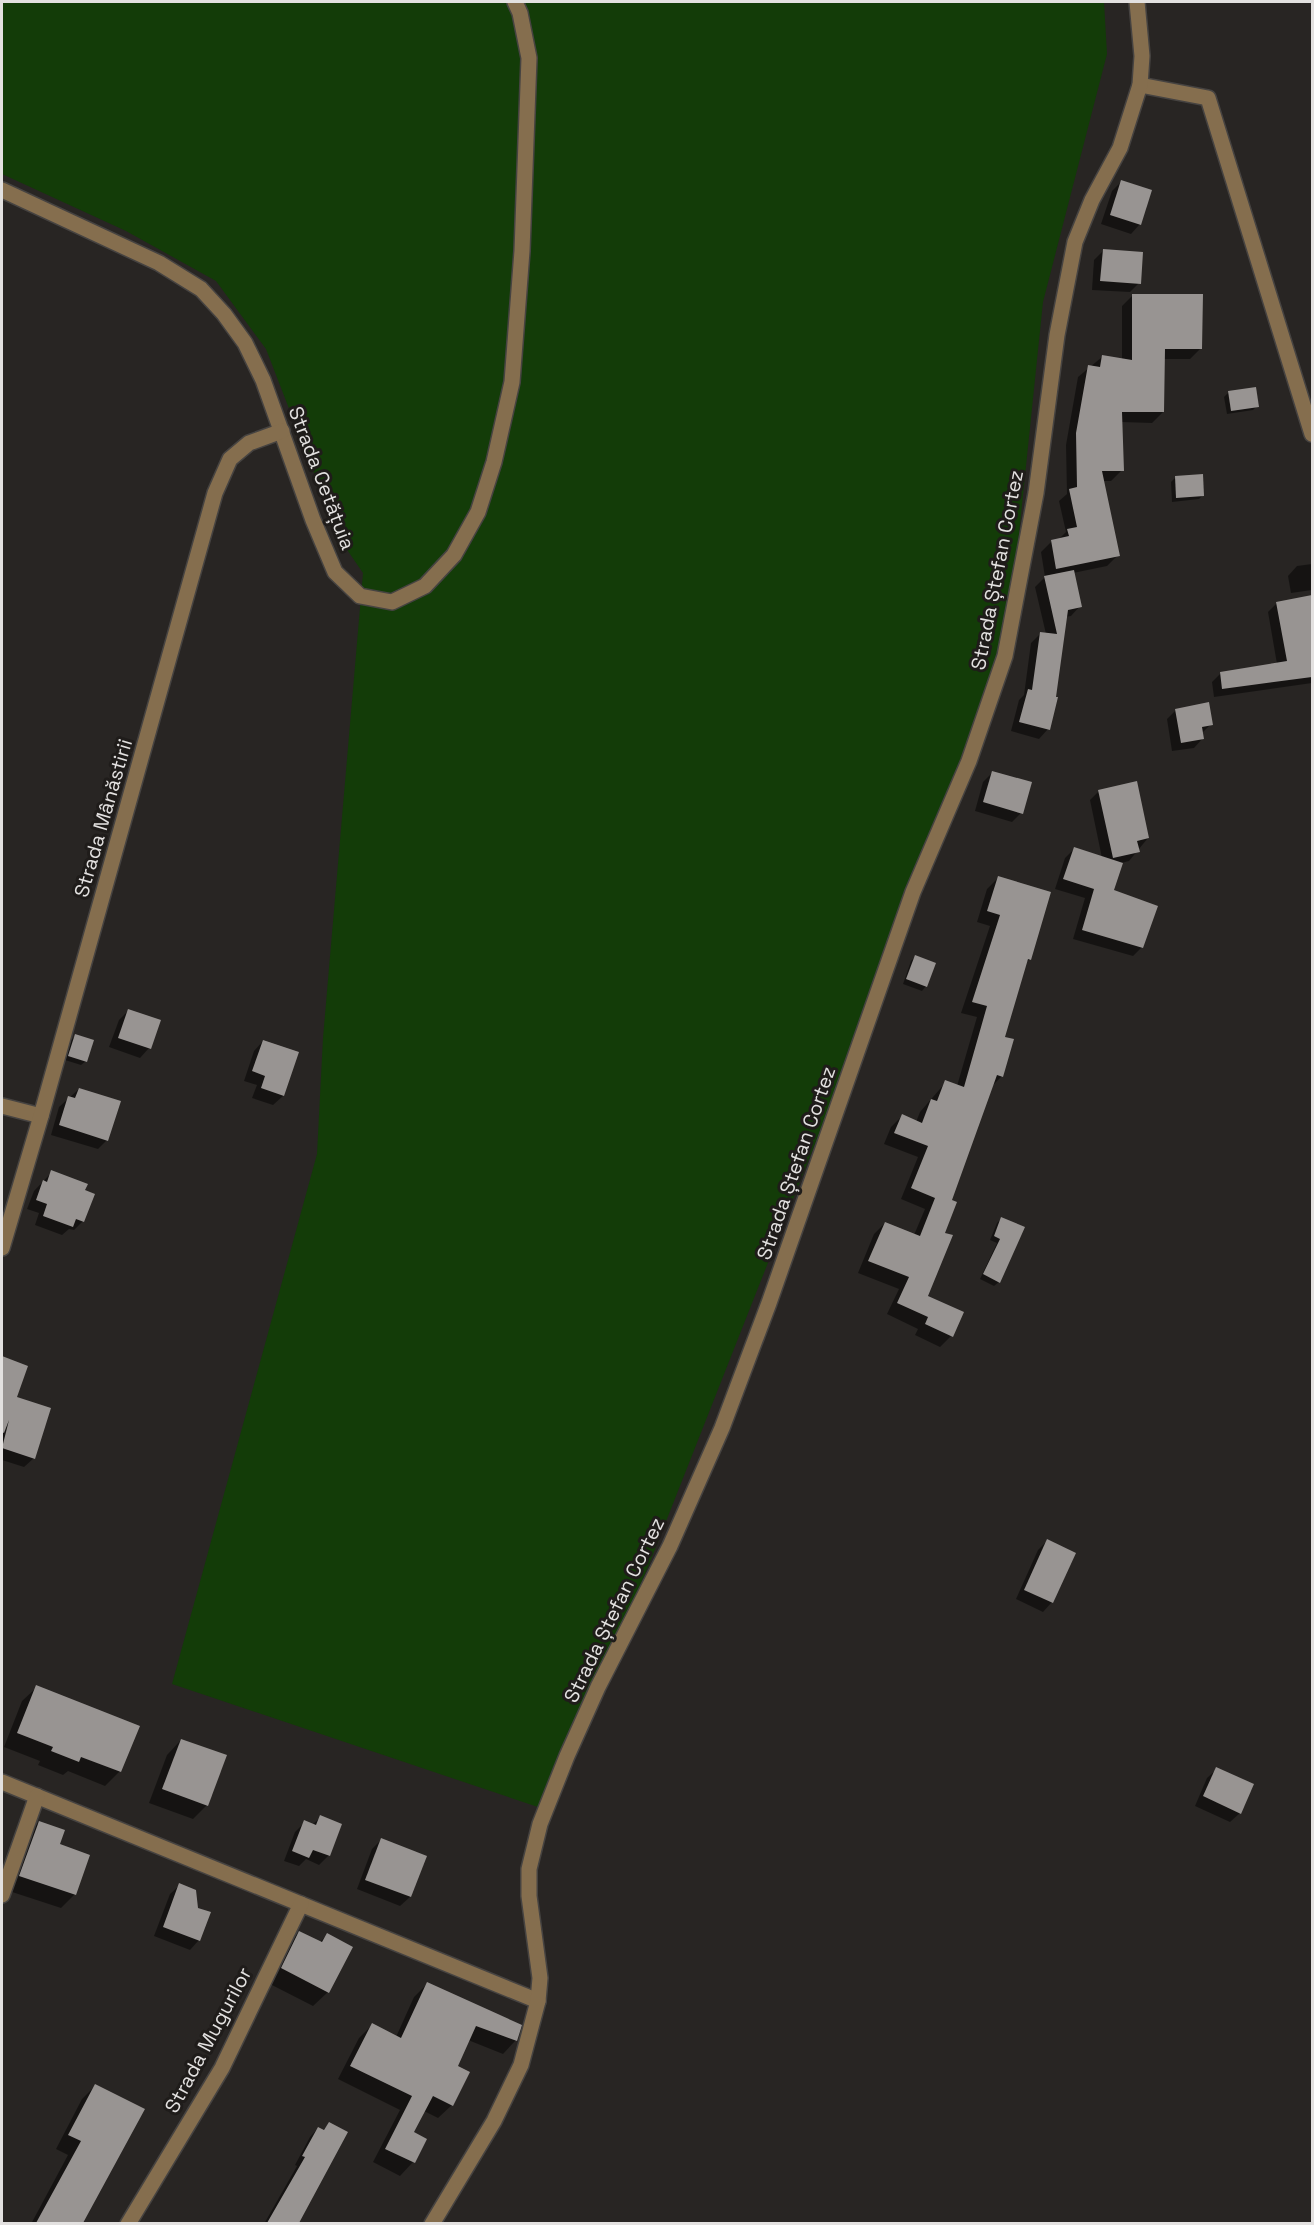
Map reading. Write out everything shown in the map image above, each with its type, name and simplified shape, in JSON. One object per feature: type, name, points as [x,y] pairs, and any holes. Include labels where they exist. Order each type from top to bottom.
[{"type":"street","name":"Strada Cetățuia","points":[[2,190],[159,263],[201,289],[224,314],[245,343],[263,380],[313,520],[335,572],[360,596],[392,602],[425,586],[454,555],[478,512],[494,462],[512,382],[522,251],[529,58],[520,13],[515,2]]},
{"type":"street","name":"Strada Ștefan Cortez","points":[[432,2223],[494,2121],[521,2065],[538,2001],[540,1978],[529,1896],[529,1869],[540,1824],[571,1746],[598,1687],[670,1546],[722,1428],[769,1303],[913,892],[969,761],[1002,667],[1036,493],[1057,335],[1075,242],[1092,200],[1120,148],[1140,85],[1142,56],[1137,2]]},
{"type":"street","points":[[1140,85],[1208,98],[1312,434]]},
{"type":"street","name":"Strada Mânăstirii","points":[[2,1248],[215,493],[230,459],[249,443],[282,431]]},
{"type":"street","points":[[2,1106],[41,1116]]},
{"type":"street","points":[[2,1782],[538,2001]]},
{"type":"street","points":[[2,1895],[37,1796]]},
{"type":"street","name":"Strada Mugurilor","points":[[128,2223],[222,2068],[301,1904]]},
{"type":"green space","points":[[2,2],[1104,2],[1107,54],[1043,302],[1006,659],[650,1562],[544,1809],[172,1684],[317,1154],[323,1038],[363,573],[339,538],[266,349],[216,281],[126,231],[2,174]]},
{"type":"building","points":[[1121,180],[1152,190],[1141,225],[1110,215]]},
{"type":"building","points":[[1103,249],[1143,252],[1141,284],[1100,281]]},
{"type":"building","points":[[1132,294],[1203,294],[1202,349],[1165,349],[1164,412],[1122,412],[1124,471],[1102,471],[1120,556],[1056,569],[1051,540],[1069,536],[1067,529],[1077,527],[1069,489],[1077,487],[1076,433],[1088,365],[1100,367],[1102,355],[1132,360]]},
{"type":"building","points":[[1256,387],[1259,407],[1231,411],[1228,391]]},
{"type":"building","points":[[1203,474],[1204,496],[1176,498],[1175,476]]},
{"type":"building","points":[[1074,570],[1082,607],[1068,610],[1056,697],[1058,697],[1050,730],[1019,722],[1028,689],[1032,690],[1040,632],[1057,634],[1044,576]]},
{"type":"building","points":[[1312,595],[1312,677],[1222,689],[1220,672],[1287,661],[1276,602]]},
{"type":"building","points":[[1209,702],[1213,725],[1202,727],[1204,739],[1181,743],[1175,709]]},
{"type":"building","points":[[992,771],[1032,782],[1023,814],[983,802]]},
{"type":"building","points":[[1137,781],[1149,838],[1137,841],[1140,852],[1113,858],[1098,790]]},
{"type":"building","points":[[1074,847],[1123,863],[1114,890],[1158,906],[1143,948],[1082,930],[1094,889],[1063,879]]},
{"type":"building","points":[[998,876],[1051,892],[1005,1037],[1014,1039],[1003,1077],[997,1075],[952,1200],[957,1202],[945,1233],[953,1235],[928,1296],[964,1312],[953,1337],[925,1324],[928,1317],[897,1303],[909,1277],[868,1261],[885,1222],[920,1236],[935,1198],[911,1188],[928,1146],[894,1133],[902,1114],[922,1123],[931,1099],[937,1101],[945,1080],[964,1087],[987,1006],[972,1002],[1000,915],[987,911]]},
{"type":"building","points":[[915,955],[936,963],[927,987],[906,979]]},
{"type":"building","points":[[128,1009],[161,1020],[151,1049],[118,1038]]},
{"type":"building","points":[[75,1034],[94,1040],[87,1062],[68,1056]]},
{"type":"building","points":[[263,1040],[299,1052],[284,1096],[261,1088],[265,1076],[252,1071]]},
{"type":"building","points":[[79,1088],[121,1101],[108,1141],[59,1125],[68,1096],[75,1098]]},
{"type":"building","points":[[51,1170],[88,1184],[85,1190],[95,1194],[84,1222],[76,1219],[73,1227],[43,1216],[47,1204],[36,1200],[43,1180],[47,1182]]},
{"type":"building","points":[[1001,1217],[1025,1227],[1000,1283],[983,1274],[1000,1239],[994,1236]]},
{"type":"building","points":[[2,1356],[28,1366],[17,1397],[51,1408],[35,1459],[2,1448],[9,1420],[4,1433],[2,1432]]},
{"type":"building","points":[[1047,1539],[1076,1553],[1053,1603],[1024,1590]]},
{"type":"building","points":[[36,1685],[140,1726],[121,1772],[81,1757],[79,1762],[51,1751],[53,1747],[17,1733]]},
{"type":"building","points":[[181,1739],[227,1755],[208,1806],[162,1789]]},
{"type":"building","points":[[1216,1767],[1254,1784],[1241,1814],[1203,1796]]},
{"type":"building","points":[[320,1815],[342,1824],[330,1856],[313,1850],[309,1858],[292,1851],[304,1820],[316,1825]]},
{"type":"building","points":[[39,1821],[65,1830],[60,1844],[90,1855],[76,1895],[19,1876]]},
{"type":"building","points":[[381,1838],[427,1856],[411,1897],[365,1880]]},
{"type":"building","points":[[179,1883],[196,1890],[198,1908],[211,1912],[200,1941],[163,1927]]},
{"type":"building","points":[[299,1931],[322,1942],[327,1933],[353,1947],[329,1993],[281,1968]]},
{"type":"building","points":[[427,1982],[522,2025],[517,2041],[476,2026],[458,2066],[470,2072],[453,2106],[433,2096],[414,2132],[427,2139],[415,2163],[385,2149],[412,2096],[350,2066],[372,2023],[401,2038]]},
{"type":"building","points":[[95,2084],[145,2109],[83,2223],[36,2223],[81,2141],[68,2135]]},
{"type":"building","points":[[329,2122],[348,2132],[299,2223],[267,2223],[305,2157],[302,2156],[318,2127],[324,2130]]}]
